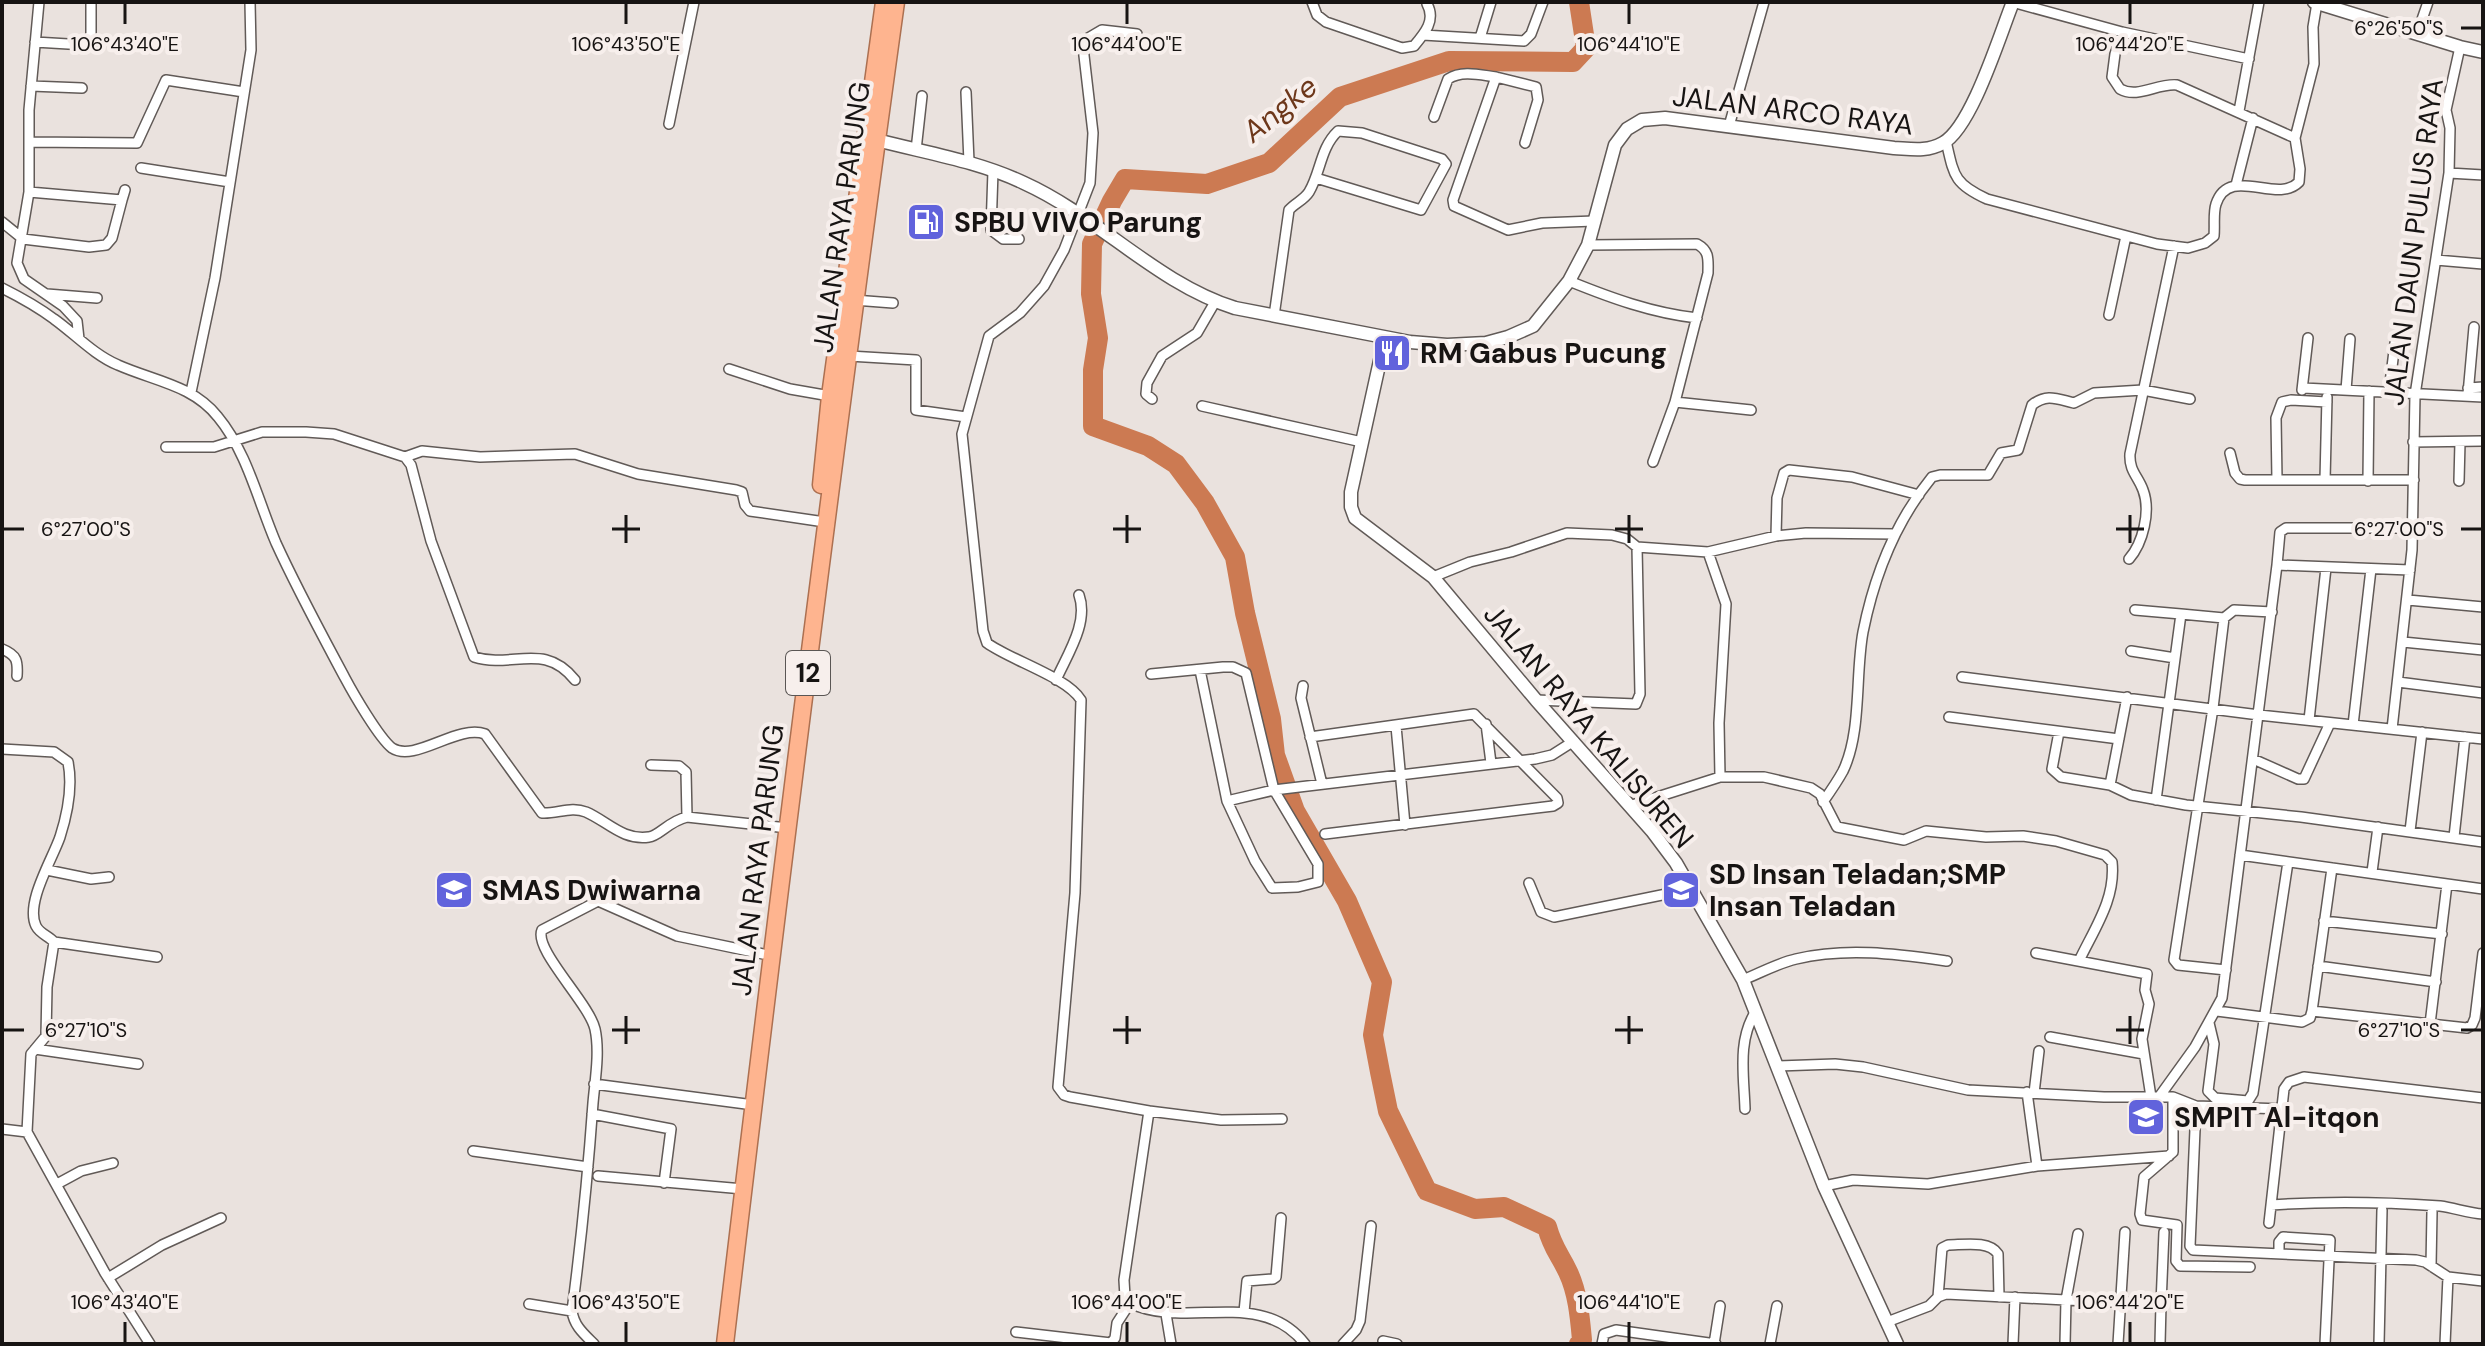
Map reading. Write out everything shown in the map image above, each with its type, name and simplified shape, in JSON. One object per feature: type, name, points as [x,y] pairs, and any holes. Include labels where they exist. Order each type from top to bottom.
[{"type":"highway","name":"JALAN RAYA PARUNG","points":[[722,1344],[830,396],[884,2]]},
{"type":"highway","name":"JALAN RAYA PARUNG","points":[[739,1188],[763,954],[849,356],[854,300],[896,2]]},
{"type":"main road","name":"JALAN ARCO RAYA","points":[[1081,215],[1187,289],[1215,302],[1385,338],[1447,345],[1486,343],[1533,326],[1569,281],[1588,245],[1615,145],[1627,129],[1642,120],[1665,118],[1921,150],[1946,141],[1957,131],[1977,95],[2012,2]]},
{"type":"main road","points":[[2316,2],[2483,52]]},
{"type":"main road","points":[[877,140],[969,162],[1025,183],[1081,215]]},
{"type":"main road","name":"JALAN RAYA KALISUREN","points":[[1385,338],[1351,492],[1355,518],[1433,577],[1676,863],[1743,980],[1824,1186],[1897,1344]]},
{"type":"street","points":[[39,2],[29,110],[29,192],[23,239],[18,252],[20,271],[24,279],[63,306],[77,321],[79,339]]},
{"type":"street","points":[[35,42],[85,45],[91,34],[91,2]]},
{"type":"street","points":[[191,392],[208,320],[251,50],[250,2]]},
{"type":"street","points":[[669,124],[694,2]]},
{"type":"street","points":[[1312,2],[1317,15],[1326,22],[1397,47],[1414,46],[1423,35],[1431,15],[1427,3]]},
{"type":"street","points":[[1480,38],[1491,2]]},
{"type":"street","points":[[1423,35],[1524,41],[1531,34],[1543,2]]},
{"type":"street","points":[[1729,126],[1764,2]]},
{"type":"street","points":[[2012,2],[2122,32],[2249,59]]},
{"type":"street","points":[[2239,111],[2259,2]]},
{"type":"street","points":[[1946,141],[1957,179],[1964,189],[1987,199],[2126,236],[2174,246],[2197,246],[2214,236],[2215,205],[2223,193],[2236,185],[2286,190],[2294,188],[2299,182],[2295,138],[2314,64],[2316,2]]},
{"type":"street","points":[[2417,34],[2428,2]]},
{"type":"street","points":[[1137,34],[1102,30],[1085,40],[1083,47],[1093,155],[1090,183],[1081,215],[1044,286],[1020,313],[989,336],[966,417],[962,434],[966,488],[983,631],[987,643],[1056,680],[1077,693],[1081,700],[1083,713],[1075,893],[1058,1087],[1070,1097],[1149,1111],[1221,1120],[1282,1119]]},
{"type":"street","points":[[2122,32],[2112,77],[2120,89],[2134,93],[2163,84],[2177,85],[2295,138]]},
{"type":"street","name":"JALAN DAUN PULUS RAYA","points":[[2392,729],[2408,600],[2413,528],[2415,395],[2449,173],[2450,128],[2446,110],[2460,47]]},
{"type":"street","points":[[1434,117],[1448,79],[1454,76],[1465,73],[1496,77],[1536,87],[1538,100],[1525,143]]},
{"type":"street","points":[[1496,77],[1453,200],[1454,206],[1508,230],[1542,223],[1594,221]]},
{"type":"street","points":[[30,142],[137,143],[166,80],[244,92]]},
{"type":"street","points":[[31,86],[82,88]]},
{"type":"street","points":[[966,92],[969,162]]},
{"type":"street","points":[[916,150],[922,96]]},
{"type":"street","points":[[2236,185],[2253,118]]},
{"type":"street","points":[[1274,316],[1289,210],[1306,197],[1316,178],[1322,155],[1338,131],[1362,133],[1442,159],[1446,164],[1425,208],[1421,210],[1316,178]]},
{"type":"street","points":[[141,168],[230,182]]},
{"type":"street","points":[[993,171],[991,230],[1003,239],[1019,239]]},
{"type":"street","points":[[2449,173],[2483,175]]},
{"type":"street","points":[[2,222],[23,239],[89,247],[106,245],[112,238],[123,195],[29,192]]},
{"type":"street","points":[[2109,315],[2126,236]]},
{"type":"street","points":[[1588,245],[1697,244],[1708,253],[1708,273],[1675,402],[1653,462]]},
{"type":"street","points":[[2129,559],[2138,547],[2146,506],[2145,493],[2132,473],[2129,459],[2174,246]]},
{"type":"street","points":[[2436,260],[2483,264]]},
{"type":"street","points":[[1569,281],[1626,303],[1669,315],[1697,318]]},
{"type":"street","points":[[2,288],[45,313],[116,365],[191,392],[210,407],[236,441],[257,498],[304,604],[354,695],[391,747],[401,752],[476,731],[485,734],[542,813],[570,809],[585,812],[626,835],[638,838],[654,837],[674,820],[687,817],[783,827]]},
{"type":"street","points":[[43,293],[97,298]]},
{"type":"street","points":[[854,300],[893,303]]},
{"type":"street","points":[[1152,399],[1146,394],[1147,383],[1162,356],[1197,333],[1215,302]]},
{"type":"street","points":[[2468,391],[2474,327]]},
{"type":"street","points":[[2300,400],[2308,338]]},
{"type":"street","points":[[2346,390],[2350,339]]},
{"type":"street","points":[[2389,391],[2395,343]]},
{"type":"street","points":[[849,356],[916,360],[916,410],[966,417]]},
{"type":"street","points":[[729,369],[790,389],[830,396]]},
{"type":"street","points":[[2303,388],[2415,395],[2483,387]]},
{"type":"street","points":[[1823,802],[1844,768],[1851,741],[1863,634],[1894,534],[1932,477],[1988,475],[2001,453],[2016,451],[2020,447],[2028,413],[2037,401],[2054,397],[2074,403],[2094,393],[2143,390],[2190,399]]},
{"type":"street","points":[[2325,480],[2327,390]]},
{"type":"street","points":[[2368,481],[2369,391]]},
{"type":"street","points":[[2468,391],[2483,397]]},
{"type":"street","points":[[1675,402],[1751,410]]},
{"type":"street","points":[[2277,480],[2278,408],[2282,402],[2327,402]]},
{"type":"street","points":[[1202,406],[1362,442]]},
{"type":"street","points":[[166,447],[214,447],[262,432],[334,434],[405,457],[411,465],[431,541],[474,657],[551,660],[575,680]]},
{"type":"street","points":[[2413,442],[2482,441]]},
{"type":"street","points":[[2459,481],[2460,442]]},
{"type":"street","points":[[405,457],[422,451],[480,457],[575,454],[638,474],[736,490],[742,492],[750,511],[818,521]]},
{"type":"street","points":[[2230,453],[2235,473],[2240,479],[2414,480]]},
{"type":"street","points":[[1776,536],[1777,498],[1784,473],[1789,470],[1852,477],[1919,495]]},
{"type":"street","points":[[2155,1097],[2209,1023],[2222,998],[2280,532],[2292,526],[2413,528]]},
{"type":"street","points":[[1433,577],[1470,562],[1567,533],[1612,535],[1627,539],[1637,547],[1708,552],[1776,536],[1806,533],[1894,534]]},
{"type":"street","points":[[1536,700],[1631,705],[1639,699],[1637,547]]},
{"type":"street","points":[[1708,552],[1726,604],[1719,723],[1720,777]]},
{"type":"street","points":[[2278,561],[2326,568],[2410,570]]},
{"type":"street","points":[[2309,720],[2326,568]]},
{"type":"street","points":[[2353,725],[2371,569]]},
{"type":"street","points":[[1056,680],[1080,624],[1082,604],[1079,595]]},
{"type":"street","points":[[2408,600],[2483,607]]},
{"type":"street","points":[[2135,610],[2224,618],[2234,610],[2272,612]]},
{"type":"street","points":[[2156,800],[2181,614]]},
{"type":"street","points":[[2224,618],[2174,960],[2178,965],[2226,970]]},
{"type":"street","points":[[2403,642],[2483,650]]},
{"type":"street","points":[[2,649],[13,653],[17,659],[17,676]]},
{"type":"street","points":[[2131,651],[2175,658]]},
{"type":"street","points":[[1151,674],[1233,667],[1246,673],[1278,790],[1318,864],[1318,882],[1311,886],[1279,889],[1269,885],[1227,801],[1200,670]]},
{"type":"street","points":[[1962,677],[2259,715],[2483,739]]},
{"type":"street","points":[[2398,682],[2483,693]]},
{"type":"street","points":[[1303,686],[1301,698],[1322,784]]},
{"type":"street","points":[[2110,785],[2127,697]]},
{"type":"street","points":[[1310,737],[1469,713],[1486,724],[1557,798],[1558,803],[1325,834]]},
{"type":"street","points":[[1949,717],[2119,739]]},
{"type":"street","points":[[2253,759],[2304,779],[2330,723]]},
{"type":"street","points":[[1486,724],[1491,763]]},
{"type":"street","points":[[1396,726],[1405,825]]},
{"type":"street","points":[[2059,732],[2052,769],[2056,775],[2110,785],[2131,795],[2483,842]]},
{"type":"street","points":[[2410,831],[2422,732]]},
{"type":"street","points":[[2454,837],[2465,737]]},
{"type":"street","points":[[1227,801],[1296,787],[1521,761],[1552,755],[1574,741]]},
{"type":"street","points":[[2,749],[54,752],[68,762],[71,779],[69,801],[60,836],[35,901],[35,924],[39,931],[54,942],[157,957]]},
{"type":"street","points":[[651,765],[679,766],[686,772],[687,817]]},
{"type":"street","points":[[1629,806],[1720,777],[1764,777],[1811,788],[1820,794],[1837,827],[1904,840],[1926,831],[2023,836],[2056,841],[2109,857],[2113,869],[2110,900],[2079,961]]},
{"type":"street","points":[[2372,872],[2378,827]]},
{"type":"street","points":[[2240,855],[2483,889]]},
{"type":"street","points":[[2209,1023],[2214,1044],[2208,1091],[2215,1098],[2248,1101],[2253,1093],[2288,862]]},
{"type":"street","points":[[2217,1011],[2302,1022],[2310,1018],[2332,868]]},
{"type":"street","points":[[47,870],[91,879],[109,877]]},
{"type":"street","points":[[1529,883],[1541,912],[1554,917],[1691,889]]},
{"type":"street","points":[[2430,1024],[2447,884]]},
{"type":"street","points":[[594,1344],[581,1332],[572,1311],[588,1167],[595,1028],[573,988],[540,942],[542,930],[601,901],[677,936],[763,954]]},
{"type":"street","points":[[2324,921],[2442,934]]},
{"type":"street","points":[[54,942],[47,987],[46,1036],[31,1054],[27,1132],[108,1278],[150,1344]]},
{"type":"street","points":[[1743,980],[1793,959],[1832,953],[1868,951],[1947,961]]},
{"type":"street","points":[[2036,953],[2147,974],[2145,990],[2149,1004],[2142,1039],[2155,1097]]},
{"type":"street","points":[[2312,1011],[2467,1028],[2472,1025],[2480,1006],[2483,953]]},
{"type":"street","points":[[2318,966],[2436,982]]},
{"type":"street","points":[[1745,1109],[1744,1044],[1747,1025],[1756,1011]]},
{"type":"street","points":[[2050,1037],[2144,1054]]},
{"type":"street","points":[[35,1049],[138,1064]]},
{"type":"street","points":[[2037,1166],[2031,1092],[2039,1051]]},
{"type":"street","points":[[1777,1066],[1835,1064],[1863,1067],[1943,1086],[2173,1097],[2196,1106],[2282,1109]]},
{"type":"street","points":[[2269,1223],[2284,1089],[2296,1078],[2483,1098]]},
{"type":"street","points":[[594,1084],[746,1104]]},
{"type":"street","points":[[2173,1097],[2174,1147],[2169,1156],[2144,1177],[2142,1220],[2177,1225],[2176,1261],[2180,1266],[2250,1267]]},
{"type":"street","points":[[2196,1106],[2190,1246],[2197,1251],[2416,1260],[2448,1277],[2483,1281]]},
{"type":"street","points":[[1149,1111],[1124,1280],[1125,1297],[1142,1309],[1166,1314],[1244,1312],[1267,1316],[1285,1325],[1305,1344]]},
{"type":"street","points":[[592,1114],[671,1129],[664,1183]]},
{"type":"street","points":[[2,1129],[27,1132]]},
{"type":"street","points":[[473,1151],[588,1167]]},
{"type":"street","points":[[1824,1186],[1853,1180],[1928,1184],[2037,1166],[2169,1156]]},
{"type":"street","points":[[57,1184],[81,1171],[113,1163]]},
{"type":"street","points":[[598,1176],[739,1188]]},
{"type":"street","points":[[2271,1205],[2356,1201],[2447,1207],[2483,1214]]},
{"type":"street","points":[[2379,1344],[2382,1210]]},
{"type":"street","points":[[2431,1266],[2432,1212]]},
{"type":"street","points":[[108,1278],[162,1245],[221,1218]]},
{"type":"street","points":[[1244,1312],[1247,1281],[1276,1277],[1281,1218]]},
{"type":"street","points":[[1343,1344],[1360,1321],[1371,1226]]},
{"type":"street","points":[[2118,1344],[2125,1232]]},
{"type":"street","points":[[2160,1344],[2164,1232]]},
{"type":"street","points":[[2065,1344],[2066,1300],[2078,1234]]},
{"type":"street","points":[[2279,1254],[2280,1239],[2286,1237],[2330,1240],[2325,1344]]},
{"type":"street","points":[[1938,1297],[1942,1248],[1948,1245],[1987,1245],[1995,1249],[1998,1254],[1999,1297]]},
{"type":"street","points":[[2445,1344],[2448,1277]]},
{"type":"street","points":[[1887,1322],[1929,1306],[1946,1294],[2161,1304]]},
{"type":"street","points":[[2013,1344],[2015,1297]]},
{"type":"street","points":[[1016,1332],[1077,1341],[1114,1341],[1117,1323],[1130,1303]]},
{"type":"street","points":[[529,1304],[572,1311]]},
{"type":"street","points":[[1602,1344],[1604,1334],[1616,1330],[1715,1344],[1720,1306]]},
{"type":"street","points":[[1770,1344],[1777,1306]]},
{"type":"street","points":[[1166,1314],[1171,1344]]},
{"type":"street","points":[[1383,1341],[1397,1344]]},
{"type":"waterway","name":"Angke","points":[[1579,2],[1586,48],[1573,62],[1449,61],[1340,97],[1269,163],[1207,184],[1125,179],[1092,244],[1091,294],[1098,338],[1093,370],[1093,426],[1148,446],[1176,464],[1205,503],[1235,557],[1271,719],[1275,755],[1295,811],[1347,901],[1382,982],[1373,1035],[1388,1111],[1427,1191],[1475,1209],[1504,1207],[1547,1227],[1574,1288],[1582,1340],[1579,1344]]},
{"type":"place","name":"SPBU VIVO Parung","points":[[926,222]]},
{"type":"place","name":"RM Gabus Pucung","points":[[1392,353]]},
{"type":"place","name":"SMAS Dwiwarna","points":[[454,890]]},
{"type":"place","name":"SD Insan Teladan;SMP Insan Teladan","points":[[1681,890]]},
{"type":"place","name":"SMPIT Al-itqon","points":[[2146,1117]]}]
